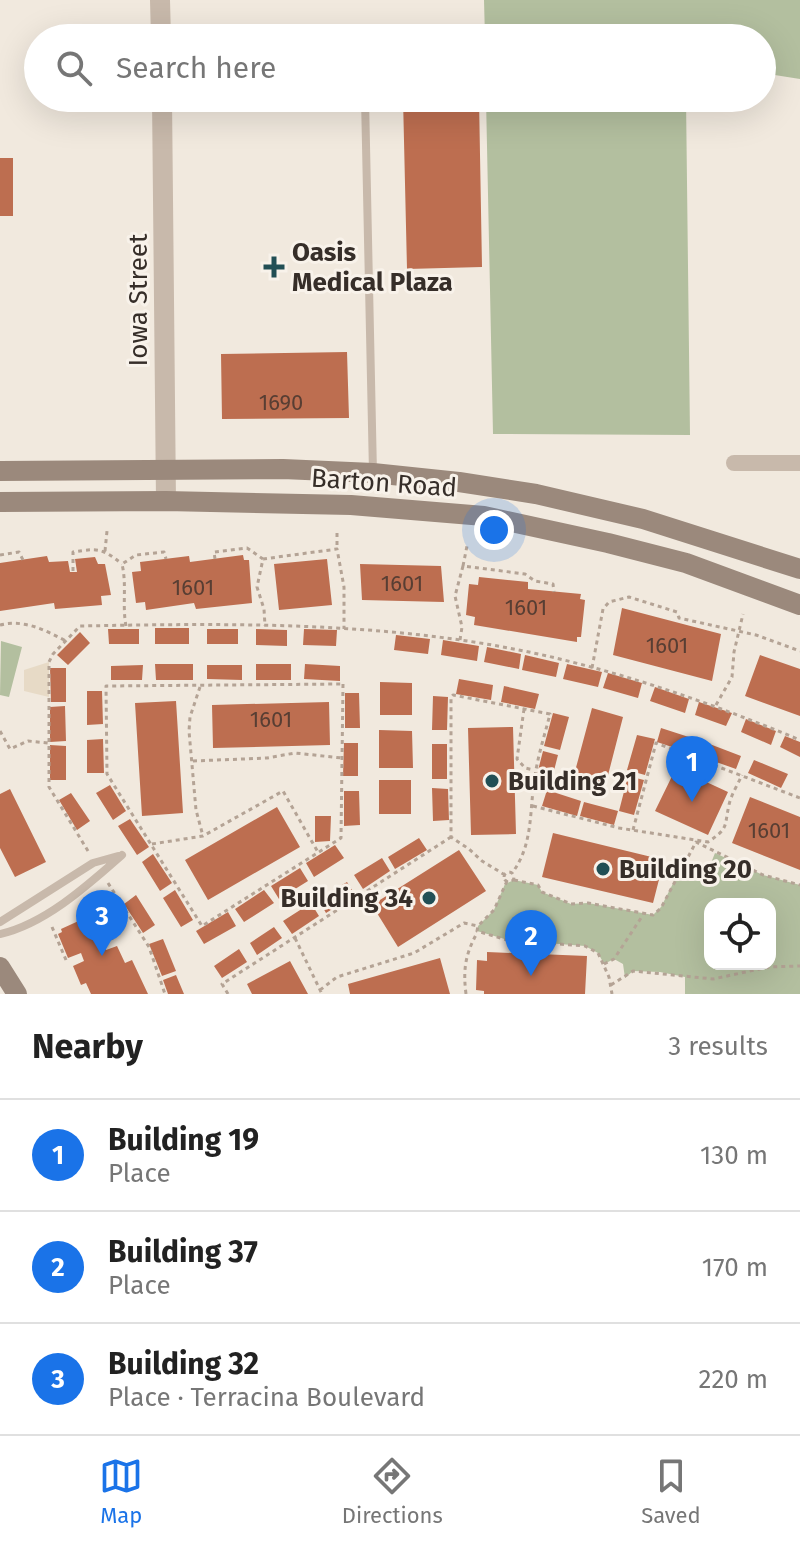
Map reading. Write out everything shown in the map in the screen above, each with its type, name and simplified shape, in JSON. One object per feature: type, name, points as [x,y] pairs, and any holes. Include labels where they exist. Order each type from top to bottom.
[{"type":"main road","name":"Barton Road","points":[[0,471],[283,469],[373,473],[459,482],[536,494],[687,531],[800,569]]},
{"type":"main road","points":[[529,525],[536,494]]},
{"type":"main road","name":"Barton Road","points":[[0,502],[166,501],[351,505],[484,516],[686,563],[800,605]]},
{"type":"main road","points":[[0,967],[17,994]]},
{"type":"street","points":[[160,0],[161,24]]},
{"type":"street","name":"Iowa Street","points":[[162,112],[166,501]]},
{"type":"street","points":[[734,463],[800,463]]},
{"type":"lane","points":[[365,112],[373,473]]},
{"type":"lane","points":[[0,922],[93,863],[122,855],[80,893],[16,930],[0,934]]},
{"type":"path","points":[[105,551],[107,531]]},
{"type":"path","points":[[337,533],[344,587],[344,629]]},
{"type":"path","points":[[460,640],[462,627],[455,596],[467,546]]},
{"type":"path","points":[[215,559],[214,552],[241,548],[263,559],[337,549]]},
{"type":"path","points":[[73,571],[73,552],[105,551],[122,564],[126,582],[123,610],[126,626]]},
{"type":"path","points":[[0,555],[19,552],[23,560]]},
{"type":"path","points":[[122,564],[136,555],[164,552],[166,559]]},
{"type":"path","points":[[263,559],[257,587],[264,609],[265,626]]},
{"type":"path","points":[[463,566],[525,574],[535,581],[553,584],[554,592]]},
{"type":"path","points":[[592,668],[603,609],[609,602],[629,597],[677,612],[679,618],[740,631],[800,651]]},
{"type":"path","points":[[716,705],[732,677],[743,614]]},
{"type":"path","points":[[0,625],[27,624],[66,641]]},
{"type":"path","points":[[88,851],[49,787],[49,662],[80,626],[265,626],[344,629],[460,640],[592,668],[716,705],[800,740]]},
{"type":"path","points":[[343,684],[342,758],[341,838],[202,926],[107,774],[106,686],[343,684]]},
{"type":"path","points":[[200,685],[190,717],[196,810],[203,836]]},
{"type":"path","points":[[451,837],[451,697],[550,714],[536,771],[529,841],[512,873],[514,880]]},
{"type":"path","points":[[524,709],[517,759],[525,768],[536,771]]},
{"type":"path","points":[[0,731],[10,749],[28,741],[49,743]]},
{"type":"path","points":[[633,830],[656,743],[800,798]]},
{"type":"path","points":[[193,761],[267,758],[295,753],[342,758]]},
{"type":"path","points":[[696,842],[708,842],[723,832],[729,804],[742,775]]},
{"type":"path","points":[[151,844],[203,836],[283,791],[319,854]]},
{"type":"path","points":[[533,806],[619,828],[675,835],[763,875],[800,885]]},
{"type":"path","points":[[451,837],[505,875],[507,881],[494,910],[478,929],[467,951],[463,970],[466,994]]},
{"type":"path","points":[[228,994],[222,984],[451,837]]},
{"type":"path","points":[[507,881],[538,885],[542,892],[571,904],[588,903],[653,915],[661,908],[696,842]]},
{"type":"path","points":[[505,875],[512,873]]},
{"type":"path","points":[[100,885],[109,883],[149,947],[165,994]]},
{"type":"path","points":[[604,964],[614,959],[644,914]]},
{"type":"path","points":[[295,938],[321,992],[337,977],[414,953],[464,923],[507,940],[585,946],[598,953],[612,994]]},
{"type":"path","points":[[52,926],[66,960]]},
{"type":"path","points":[[611,985],[633,971],[713,979],[769,967],[800,966]]},
{"type":"green space","points":[[484,0],[800,0],[800,79],[776,75],[776,24],[485,24]]},
{"type":"green space","points":[[486,112],[686,112],[690,435],[493,434]]},
{"type":"green space","points":[[1,641],[22,647],[9,697],[0,695]]},
{"type":"green space","points":[[715,853],[763,875],[800,885],[800,994],[685,994],[685,977],[633,971],[625,978],[623,964],[614,959],[604,964],[598,953],[585,946],[508,940],[477,931],[494,910],[505,884],[514,880],[538,885],[542,892],[571,904],[588,903],[653,915],[661,907],[685,860],[696,864],[711,863]]},
{"type":"shaded area","points":[[49,662],[49,697],[24,691],[24,670]]},
{"type":"building","points":[[403,112],[479,112],[482,267],[407,269]]},
{"type":"building","points":[[0,158],[13,158],[13,216],[0,216]]},
{"type":"building","points":[[347,352],[349,418],[222,419],[221,354]]},
{"type":"building","points":[[243,555],[244,560],[249,560],[252,603],[196,609],[194,603],[146,610],[145,602],[136,603],[132,572],[141,571],[140,562],[189,556],[190,562]]},
{"type":"building","points":[[47,556],[49,562],[68,561],[70,572],[77,572],[75,559],[95,557],[98,564],[105,564],[111,595],[101,596],[102,605],[55,609],[54,603],[0,611],[0,563]]},
{"type":"building","points":[[327,559],[332,605],[279,610],[274,564]]},
{"type":"building","points":[[360,564],[441,566],[444,602],[362,600]]},
{"type":"building","points":[[479,577],[528,582],[528,589],[581,594],[580,599],[585,600],[581,637],[577,637],[577,642],[474,625],[475,617],[466,615],[469,584],[478,585]]},
{"type":"building","points":[[622,608],[721,634],[712,681],[613,655]]},
{"type":"building","points":[[155,628],[189,628],[189,644],[155,644]]},
{"type":"building","points":[[108,629],[139,629],[139,644],[109,644]]},
{"type":"building","points":[[207,629],[238,629],[238,644],[207,644]]},
{"type":"building","points":[[256,629],[287,630],[287,646],[256,645]]},
{"type":"building","points":[[304,629],[337,630],[336,646],[303,645]]},
{"type":"building","points":[[80,632],[90,643],[68,665],[57,655]]},
{"type":"building","points":[[396,635],[430,639],[428,654],[394,650]]},
{"type":"building","points":[[443,640],[479,646],[477,661],[441,655]]},
{"type":"building","points":[[487,647],[521,654],[519,669],[484,662]]},
{"type":"building","points":[[525,655],[559,663],[556,677],[522,670]]},
{"type":"building","points":[[760,655],[800,669],[800,716],[745,696]]},
{"type":"building","points":[[155,664],[193,664],[193,680],[156,680]]},
{"type":"building","points":[[256,664],[291,664],[291,680],[256,680]]},
{"type":"building","points":[[305,664],[340,666],[340,681],[304,679]]},
{"type":"building","points":[[567,664],[602,672],[598,687],[563,679]]},
{"type":"building","points":[[143,665],[142,680],[111,680],[111,666]]},
{"type":"building","points":[[207,665],[242,665],[242,680],[207,679]]},
{"type":"building","points":[[50,668],[66,668],[66,702],[51,702]]},
{"type":"building","points":[[608,673],[642,683],[638,698],[603,688]]},
{"type":"building","points":[[459,679],[493,685],[491,700],[456,694]]},
{"type":"building","points":[[380,682],[412,683],[412,715],[380,715]]},
{"type":"building","points":[[504,686],[539,694],[535,709],[501,702]]},
{"type":"building","points":[[655,687],[689,699],[685,713],[650,701]]},
{"type":"building","points":[[87,691],[102,691],[103,724],[87,725]]},
{"type":"building","points":[[345,693],[359,693],[360,728],[345,728]]},
{"type":"building","points":[[433,696],[448,697],[447,730],[432,730]]},
{"type":"building","points":[[176,701],[183,813],[142,816],[135,703]]},
{"type":"building","points":[[329,702],[330,745],[213,748],[212,705]]},
{"type":"building","points":[[699,702],[732,713],[726,726],[695,715]]},
{"type":"building","points":[[65,706],[66,741],[50,742],[50,707]]},
{"type":"building","points":[[592,708],[623,717],[606,783],[574,775]]},
{"type":"building","points":[[553,713],[569,717],[560,750],[544,746]]},
{"type":"building","points":[[746,719],[776,731],[771,745],[741,732]]},
{"type":"building","name":"Building 21","points":[[513,727],[516,834],[471,835],[468,728]]},
{"type":"building","points":[[661,728],[695,739],[690,753],[657,742]]},
{"type":"building","points":[[379,730],[412,731],[413,768],[379,768]]},
{"type":"building","points":[[637,735],[655,739],[645,775],[627,770]]},
{"type":"building","points":[[785,736],[800,742],[800,757],[780,747]]},
{"type":"building","points":[[103,739],[104,773],[87,773],[87,740]]},
{"type":"building","points":[[344,743],[358,743],[358,776],[343,776]]},
{"type":"building","points":[[707,743],[741,756],[736,769],[702,757]]},
{"type":"building","points":[[432,744],[447,744],[447,779],[432,779]]},
{"type":"building","points":[[50,745],[66,746],[66,780],[50,780]]},
{"type":"building","points":[[543,751],[558,755],[549,790],[534,786]]},
{"type":"building","points":[[754,760],[788,774],[781,788],[748,773]]},
{"type":"building","points":[[676,768],[728,792],[708,835],[655,811]]},
{"type":"building","points":[[628,776],[644,780],[634,815],[619,811]]},
{"type":"building","points":[[379,780],[411,780],[411,814],[379,814]]},
{"type":"building","points":[[110,785],[126,811],[113,820],[96,793]]},
{"type":"building","points":[[432,788],[448,789],[449,820],[433,821]]},
{"type":"building","points":[[10,789],[46,862],[15,877],[0,848],[0,794]]},
{"type":"building","points":[[547,790],[581,801],[577,816],[542,806]]},
{"type":"building","points":[[344,791],[359,791],[360,825],[344,826]]},
{"type":"building","points":[[71,793],[90,821],[77,830],[59,800]]},
{"type":"building","points":[[750,797],[800,817],[800,870],[732,843]]},
{"type":"building","points":[[584,802],[618,811],[614,825],[580,816]]},
{"type":"building","points":[[277,807],[300,847],[208,900],[185,860]]},
{"type":"building","points":[[315,816],[331,816],[330,841],[315,842]]},
{"type":"building","points":[[130,819],[149,847],[137,855],[118,826]]},
{"type":"building","name":"Building 20","points":[[553,833],[664,860],[653,903],[542,877]]},
{"type":"building","points":[[419,838],[427,850],[395,869],[388,857]]},
{"type":"building","points":[[335,845],[344,858],[314,877],[306,863]]},
{"type":"building","name":"Building 34","points":[[459,850],[486,891],[398,947],[372,905]]},
{"type":"building","points":[[153,854],[172,883],[160,891],[142,862]]},
{"type":"building","points":[[382,858],[390,871],[363,889],[354,875]]},
{"type":"building","points":[[300,868],[308,881],[279,899],[271,886]]},
{"type":"building","points":[[347,882],[355,895],[326,913],[318,899]]},
{"type":"building","points":[[175,890],[193,920],[181,927],[163,898]]},
{"type":"building","points":[[264,890],[274,903],[244,922],[235,909]]},
{"type":"building","points":[[136,895],[155,925],[143,933],[124,904]]},
{"type":"building","points":[[311,903],[319,916],[292,934],[283,921]]},
{"type":"building","points":[[228,912],[236,926],[204,944],[196,931]]},
{"type":"building","points":[[96,913],[98,917],[104,914],[114,939],[103,944],[106,950],[117,946],[125,963],[132,960],[148,994],[91,994],[86,983],[81,985],[73,966],[84,961],[81,953],[68,958],[58,934],[62,932],[61,929]]},
{"type":"building","points":[[274,927],[282,938],[257,955],[250,943]]},
{"type":"building","points":[[163,939],[176,971],[162,976],[149,944]]},
{"type":"building","points":[[239,949],[247,962],[222,978],[214,966]]},
{"type":"building","points":[[487,952],[587,956],[585,994],[484,994],[484,991],[476,990],[477,960],[487,961]]},
{"type":"building","points":[[440,958],[450,994],[350,994],[348,984]]},
{"type":"building","points":[[290,961],[308,994],[252,994],[247,984]]},
{"type":"building","points":[[176,975],[184,994],[168,994],[163,980]]},
{"type":"place","name":"Oasis Medical Plaza","points":[[274,267]]},
{"type":"place","name":"Building 21","points":[[492,781]]},
{"type":"place","name":"Building 19","points":[[692,802]]},
{"type":"place","name":"Building 20","points":[[603,869]]},
{"type":"place","name":"Building 34","points":[[429,898]]},
{"type":"place","name":"Building 32","points":[[102,956]]},
{"type":"place","name":"Building 37","points":[[531,976]]}]
